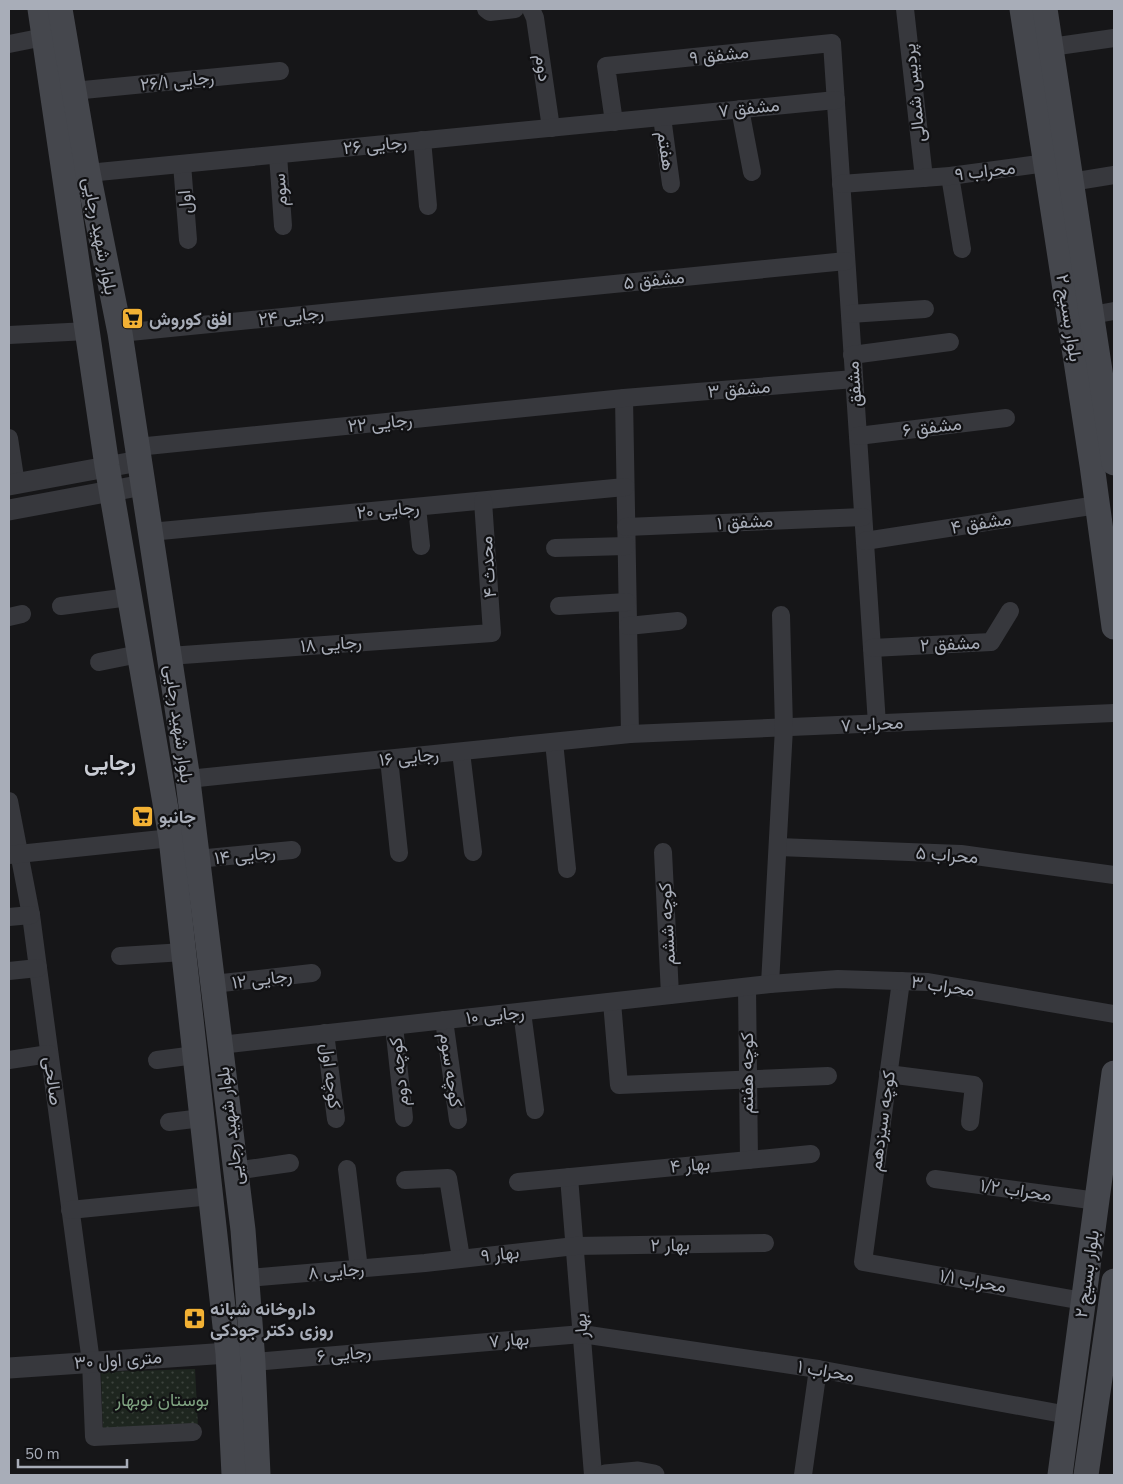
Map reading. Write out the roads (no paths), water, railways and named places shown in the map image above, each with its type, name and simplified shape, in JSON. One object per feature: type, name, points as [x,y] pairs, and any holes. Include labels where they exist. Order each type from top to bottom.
[{"type":"main road","name":"بلوار شهید رجایی","points":[[40,9],[107,466],[171,838],[228,1353],[234,1475]]},
{"type":"main road","name":"بلوار شهید رجایی","points":[[60,9],[88,173],[120,333],[188,779],[236,1170],[253,1362],[258,1475]]},
{"type":"main road","name":"بلوار بسیج ۲","points":[[1022,9],[1046,163],[1065,219],[1103,313],[1114,463]]},
{"type":"main road","name":"بلوار بسیج ۲","points":[[1045,9],[1071,182],[1065,219],[1097,505],[1114,627]]},
{"type":"main road","name":"بلوار بسیج ۲","points":[[1060,1475],[1114,1073]]},
{"type":"main road","name":"بلوار بسیج ۲","points":[[1086,1475],[1108,1372],[1114,1281]]},
{"type":"street","points":[[486,9],[490,12],[516,9]]},
{"type":"street","name":"دوم","points":[[531,9],[535,18],[551,128]]},
{"type":"street","name":"پردیس شمالی","points":[[905,9],[924,178]]},
{"type":"street","points":[[9,44],[44,37]]},
{"type":"street","points":[[1051,47],[1114,38]]},
{"type":"street","name":"مشفق ۹","points":[[614,122],[606,66],[832,43]]},
{"type":"street","name":"مشفق","points":[[832,43],[877,724]]},
{"type":"street","name":"رجایی ۲۶/۱","points":[[73,91],[280,71]]},
{"type":"street","name":"مشفق ۷","points":[[662,117],[836,100]]},
{"type":"street","points":[[740,109],[752,172]]},
{"type":"street","name":"رجایی ۲۶","points":[[88,173],[662,117]]},
{"type":"street","name":"هفتم","points":[[662,117],[671,184]]},
{"type":"street","points":[[422,140],[428,206]]},
{"type":"street","name":"سوم","points":[[278,155],[283,226]]},
{"type":"street","name":"محراب ۹","points":[[841,184],[950,176],[1046,163]]},
{"type":"street","name":"اول","points":[[182,164],[188,240]]},
{"type":"street","points":[[1071,182],[1114,175]]},
{"type":"street","points":[[950,176],[962,249]]},
{"type":"street","name":"مشفق ۵","points":[[462,299],[846,261]]},
{"type":"street","name":"رجایی ۲۴","points":[[120,333],[462,299]]},
{"type":"street","points":[[850,314],[925,309]]},
{"type":"street","points":[[9,335],[88,331]]},
{"type":"street","points":[[852,355],[950,342]]},
{"type":"street","name":"مشفق ۳","points":[[624,398],[854,379]]},
{"type":"street","points":[[624,398],[630,734]]},
{"type":"street","name":"رجایی ۲۲","points":[[138,454],[624,398]]},
{"type":"street","name":"مشفق ۶","points":[[858,436],[1006,418]]},
{"type":"street","points":[[9,438],[12,485],[107,466],[138,454]]},
{"type":"street","points":[[65,475],[72,479],[75,486],[74,493],[69,499]]},
{"type":"street","points":[[9,510],[143,485]]},
{"type":"street","name":"رجایی ۲۰","points":[[150,532],[625,487]]},
{"type":"street","name":"محدث ۴","points":[[483,501],[492,633]]},
{"type":"street","name":"مشفق ۴","points":[[864,542],[1097,505]]},
{"type":"street","points":[[417,507],[420,546]]},
{"type":"street","name":"مشفق ۱","points":[[626,527],[863,517]]},
{"type":"street","points":[[555,548],[626,546]]},
{"type":"street","points":[[61,606],[130,597]]},
{"type":"street","points":[[558,606],[627,602]]},
{"type":"street","name":"مشفق ۲","points":[[872,648],[992,642],[1010,611]]},
{"type":"street","points":[[770,984],[784,728],[781,616]]},
{"type":"street","points":[[628,626],[678,621]]},
{"type":"street","name":"رجایی ۱۸","points":[[169,656],[492,633]]},
{"type":"street","points":[[99,662],[139,654]]},
{"type":"street","name":"محراب ۷","points":[[630,734],[1114,713]]},
{"type":"street","name":"رجایی ۱۶","points":[[188,779],[630,734]]},
{"type":"street","points":[[554,742],[567,869]]},
{"type":"street","points":[[461,752],[473,852]]},
{"type":"street","points":[[389,759],[399,853]]},
{"type":"street","name":"صالحی","points":[[9,801],[14,854],[31,915],[91,1362],[94,1437],[193,1432]]},
{"type":"street","points":[[14,854],[171,838]]},
{"type":"street","name":"محراب ۵","points":[[778,847],[961,854],[1114,875]]},
{"type":"street","name":"رجایی ۱۴","points":[[198,860],[292,850]]},
{"type":"street","name":"کوچه ششم","points":[[663,852],[670,995]]},
{"type":"street","points":[[9,917],[31,915]]},
{"type":"street","points":[[120,956],[184,952]]},
{"type":"street","points":[[9,971],[38,968]]},
{"type":"street","name":"رجایی ۱۲","points":[[213,984],[312,973]]},
{"type":"street","name":"محراب ۳","points":[[770,984],[838,979],[928,982],[1114,1014]]},
{"type":"street","name":"کوچه سیزدهم","points":[[863,1262],[901,981]]},
{"type":"street","name":"رجایی ۱۰","points":[[220,1045],[770,984]]},
{"type":"street","name":"کوچه هفتم","points":[[747,987],[749,1160]]},
{"type":"street","points":[[612,1002],[619,1085],[828,1076]]},
{"type":"street","points":[[522,1012],[535,1110]]},
{"type":"street","name":"کوچه سوم","points":[[444,1020],[458,1120]]},
{"type":"street","name":"کوچه دوم","points":[[394,1026],[404,1118]]},
{"type":"street","name":"کوچه اول","points":[[325,1034],[336,1119]]},
{"type":"street","points":[[9,1060],[49,1054]]},
{"type":"street","points":[[157,1060],[195,1055]]},
{"type":"street","points":[[888,1074],[974,1085],[970,1122]]},
{"type":"street","points":[[169,1122],[202,1118]]},
{"type":"street","name":"بهار ۴","points":[[518,1182],[811,1154]]},
{"type":"street","points":[[236,1170],[290,1163]]},
{"type":"street","points":[[347,1169],[359,1269]]},
{"type":"street","name":"بهار","points":[[569,1176],[593,1475]]},
{"type":"street","points":[[406,1180],[448,1178],[461,1258]]},
{"type":"street","name":"محراب ۱/۲","points":[[935,1179],[1097,1201]]},
{"type":"street","points":[[70,1210],[210,1196]]},
{"type":"street","name":"بهار ۲","points":[[575,1246],[765,1243]]},
{"type":"street","name":"بهار ۹","points":[[425,1263],[575,1246]]},
{"type":"street","name":"محراب ۱/۱","points":[[863,1262],[1083,1301]]},
{"type":"street","name":"رجایی ۸","points":[[246,1278],[425,1263]]},
{"type":"street","name":"بهار ۷","points":[[436,1347],[582,1334]]},
{"type":"street","name":"محراب ۱","points":[[582,1334],[818,1369],[1068,1415]]},
{"type":"street","name":"رجایی ۶","points":[[253,1362],[436,1347]]},
{"type":"street","name":"۳۰ متری اول","points":[[9,1368],[228,1353]]},
{"type":"street","points":[[803,1475],[818,1369]]},
{"type":"street","points":[[605,1475],[638,1472],[654,1475]]},
{"type":"place","name":"افق کوروش","points":[[133,319]]},
{"type":"place","name":"جانبو","points":[[143,817]]},
{"type":"place","name":"داروخانه شبانه روزی دکتر جودکی","points":[[194,1319]]},
{"type":"district","name":"رجایی","points":[[110,762]]},
{"type":"park label","name":"بوستان نوبهار","points":[[162,1400]]}]
